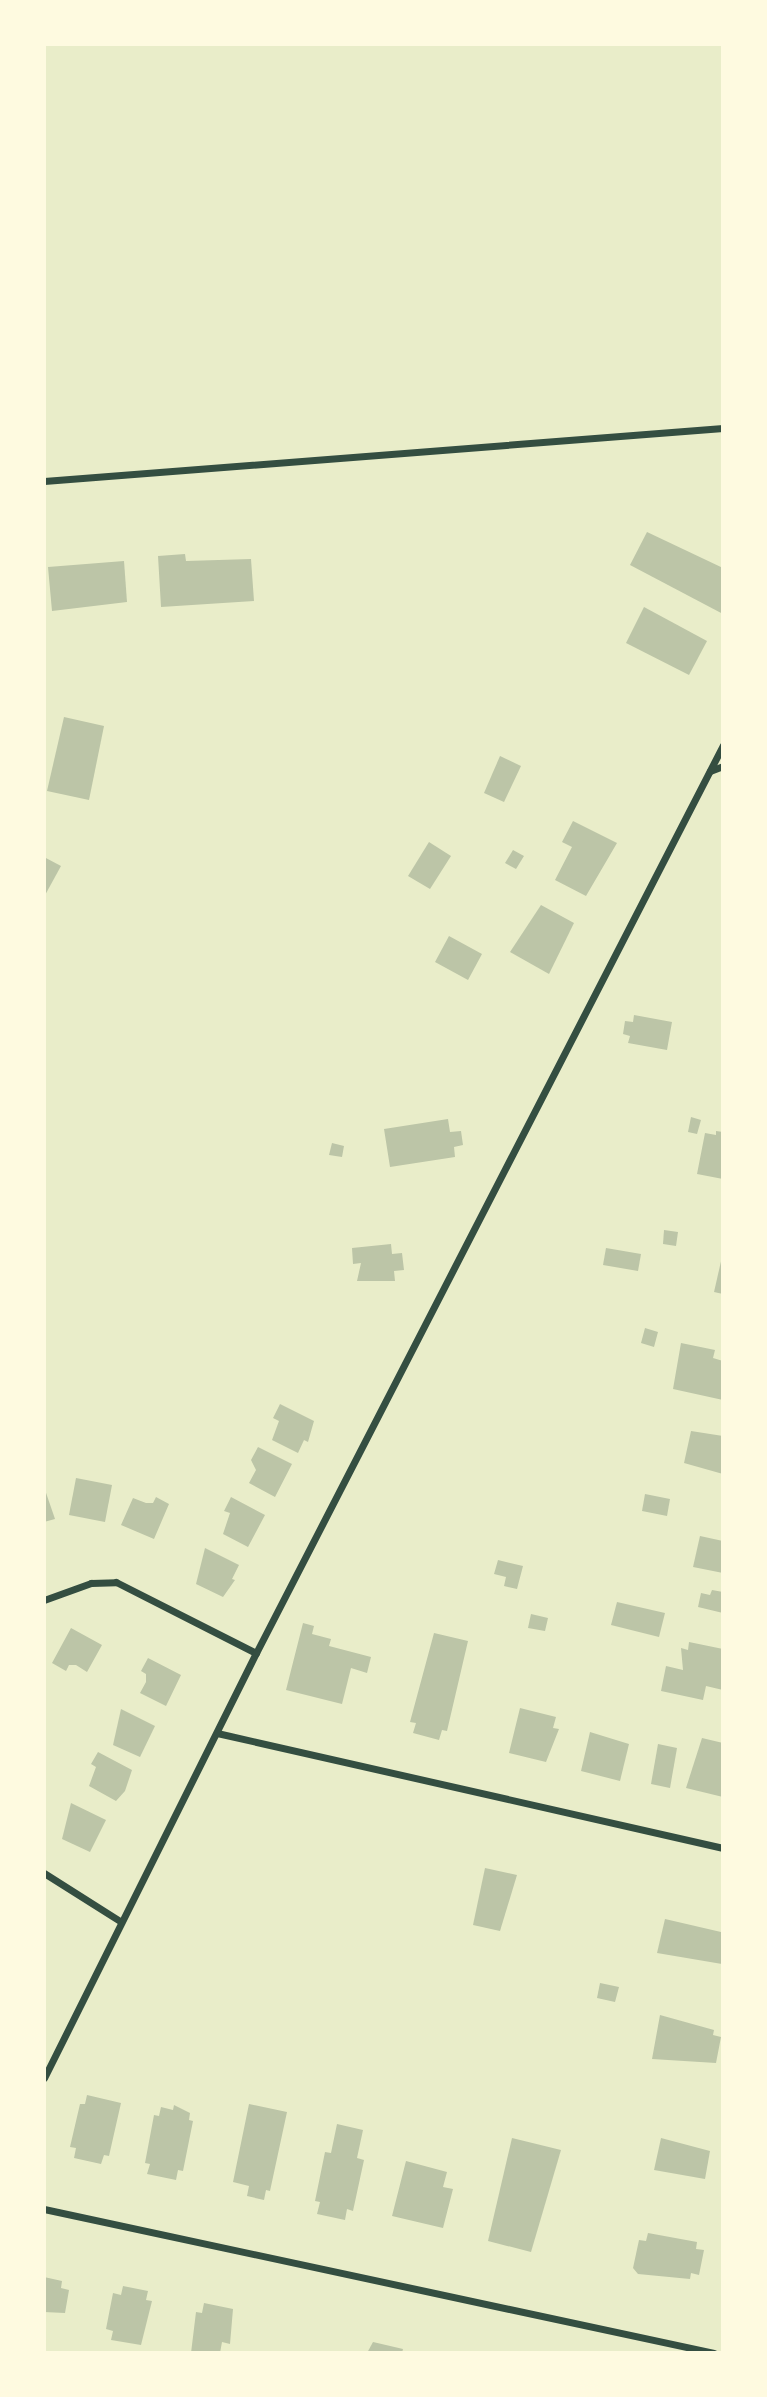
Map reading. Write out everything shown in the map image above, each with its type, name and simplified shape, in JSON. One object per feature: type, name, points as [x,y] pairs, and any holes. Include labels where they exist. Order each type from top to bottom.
[{"type":"street","points":[[44,481],[723,428]]},
{"type":"street","points":[[44,2078],[256,1653],[723,745]]},
{"type":"street","points":[[710,772],[723,766]]},
{"type":"street","points":[[44,1600],[91,1583],[117,1582],[256,1653]]},
{"type":"street","points":[[217,1733],[723,1848]]},
{"type":"street","points":[[44,1873],[120,1921]]},
{"type":"street","points":[[44,2209],[714,2353]]},
{"type":"building","points":[[647,532],[723,568],[723,614],[630,565]]},
{"type":"building","points":[[185,554],[186,561],[251,559],[254,601],[161,607],[158,556]]},
{"type":"building","points":[[124,561],[127,602],[52,611],[48,567]]},
{"type":"building","points":[[644,607],[707,641],[689,675],[626,643]]},
{"type":"building","points":[[64,717],[104,726],[89,800],[47,791]]},
{"type":"building","points":[[500,756],[521,766],[504,802],[484,793]]},
{"type":"building","points":[[573,821],[617,843],[586,896],[555,880],[572,847],[562,842]]},
{"type":"building","points":[[429,842],[451,856],[430,889],[408,876]]},
{"type":"building","points":[[513,850],[524,856],[516,869],[505,863]]},
{"type":"building","points":[[44,857],[61,866],[44,897]]},
{"type":"building","points":[[541,905],[574,923],[549,974],[510,952]]},
{"type":"building","points":[[449,936],[482,954],[468,980],[435,962]]},
{"type":"building","points":[[634,1015],[672,1022],[667,1050],[628,1043],[630,1036],[623,1034],[625,1021],[633,1022]]},
{"type":"building","points":[[691,1117],[701,1120],[697,1134],[688,1132]]},
{"type":"building","points":[[448,1119],[450,1132],[461,1131],[463,1145],[454,1147],[455,1157],[390,1167],[384,1129]]},
{"type":"building","points":[[716,1131],[723,1132],[723,1179],[697,1174],[705,1133],[716,1135]]},
{"type":"building","points":[[332,1143],[344,1146],[342,1157],[329,1155]]},
{"type":"building","points":[[664,1230],[678,1232],[676,1246],[663,1244]]},
{"type":"building","points":[[391,1244],[392,1254],[402,1253],[404,1270],[394,1271],[395,1281],[357,1281],[361,1263],[353,1264],[352,1248]]},
{"type":"building","points":[[606,1248],[641,1254],[638,1271],[603,1265]]},
{"type":"building","points":[[723,1257],[723,1294],[714,1292]]},
{"type":"building","points":[[645,1328],[658,1332],[654,1347],[641,1343]]},
{"type":"building","points":[[681,1343],[715,1350],[713,1358],[723,1361],[723,1400],[673,1389]]},
{"type":"building","points":[[280,1404],[314,1421],[308,1442],[304,1440],[298,1453],[272,1440],[279,1421],[273,1418]]},
{"type":"building","points":[[691,1431],[723,1436],[723,1474],[684,1463]]},
{"type":"building","points":[[258,1447],[292,1464],[275,1497],[249,1483],[256,1470],[251,1460]]},
{"type":"building","points":[[76,1478],[112,1485],[105,1522],[69,1515]]},
{"type":"building","points":[[44,1487],[55,1519],[44,1522]]},
{"type":"building","points":[[645,1494],[670,1499],[667,1516],[642,1511]]},
{"type":"building","points":[[156,1497],[169,1504],[154,1539],[121,1525],[133,1498],[153,1503]]},
{"type":"building","points":[[231,1497],[265,1515],[248,1547],[223,1534],[230,1513],[224,1511]]},
{"type":"building","points":[[700,1536],[723,1541],[723,1573],[693,1567]]},
{"type":"building","points":[[205,1548],[239,1565],[232,1579],[235,1580],[223,1597],[196,1584]]},
{"type":"building","points":[[498,1560],[523,1566],[517,1589],[504,1586],[506,1577],[494,1574]]},
{"type":"building","points":[[712,1590],[723,1592],[723,1613],[698,1607],[701,1593],[710,1595]]},
{"type":"building","points":[[617,1602],[665,1613],[659,1637],[611,1625]]},
{"type":"building","points":[[531,1614],[548,1618],[545,1631],[528,1628]]},
{"type":"building","points":[[303,1623],[314,1626],[312,1634],[331,1639],[329,1646],[371,1657],[367,1673],[351,1668],[342,1704],[286,1690]]},
{"type":"building","points":[[71,1628],[102,1645],[87,1672],[76,1665],[69,1665],[66,1671],[52,1663]]},
{"type":"building","points":[[434,1633],[468,1641],[447,1731],[442,1730],[439,1740],[413,1733],[416,1723],[410,1722]]},
{"type":"building","points":[[689,1642],[723,1649],[723,1690],[706,1686],[703,1700],[661,1691],[666,1666],[683,1670],[681,1648],[688,1650]]},
{"type":"building","points":[[148,1658],[181,1675],[166,1706],[140,1693],[146,1682],[146,1674],[141,1671]]},
{"type":"building","points":[[520,1708],[556,1717],[553,1728],[559,1729],[546,1762],[509,1753]]},
{"type":"building","points":[[121,1709],[155,1726],[140,1757],[113,1745]]},
{"type":"building","points":[[590,1732],[629,1744],[620,1781],[581,1771]]},
{"type":"building","points":[[702,1738],[723,1743],[723,1797],[686,1788]]},
{"type":"building","points":[[658,1744],[677,1748],[670,1788],[651,1784]]},
{"type":"building","points":[[98,1752],[132,1770],[125,1791],[116,1801],[89,1786],[96,1767],[91,1764]]},
{"type":"building","points":[[71,1803],[106,1820],[90,1852],[62,1839]]},
{"type":"building","points":[[485,1868],[517,1875],[500,1931],[473,1925]]},
{"type":"building","points":[[665,1919],[721,1932],[722,1964],[657,1953]]},
{"type":"building","points":[[600,1983],[619,1987],[615,2002],[597,1998]]},
{"type":"building","points":[[660,2015],[714,2030],[713,2035],[721,2037],[716,2063],[652,2059]]},
{"type":"building","points":[[87,2095],[121,2103],[109,2156],[104,2155],[101,2164],[74,2158],[76,2148],[70,2147],[80,2104],[85,2104]]},
{"type":"building","points":[[249,2104],[287,2112],[270,2191],[266,2190],[264,2200],[247,2196],[249,2186],[233,2182]]},
{"type":"building","points":[[174,2105],[190,2113],[189,2120],[193,2121],[183,2171],[178,2170],[176,2180],[147,2174],[150,2164],[145,2163],[154,2115],[159,2116],[161,2107],[173,2110]]},
{"type":"building","points":[[337,2124],[363,2130],[357,2158],[364,2160],[353,2211],[347,2209],[345,2220],[317,2214],[320,2202],[315,2201],[325,2152],[331,2153]]},
{"type":"building","points":[[512,2138],[561,2150],[531,2252],[488,2241]]},
{"type":"building","points":[[661,2138],[710,2151],[705,2179],[654,2170]]},
{"type":"building","points":[[406,2161],[447,2172],[443,2187],[453,2189],[443,2228],[392,2216]]},
{"type":"building","points":[[648,2233],[697,2242],[696,2249],[704,2250],[699,2275],[691,2273],[690,2279],[638,2274],[633,2268],[639,2240],[646,2241]]},
{"type":"building","points":[[44,2277],[62,2281],[61,2288],[69,2290],[65,2313],[44,2312]]},
{"type":"building","points":[[123,2286],[148,2291],[146,2300],[152,2301],[141,2345],[111,2340],[113,2331],[106,2329],[113,2293],[121,2295]]},
{"type":"building","points":[[204,2303],[233,2309],[230,2344],[222,2342],[220,2353],[191,2353],[196,2312],[202,2313]]},
{"type":"building","points":[[373,2342],[403,2349],[402,2353],[367,2353]]}]
